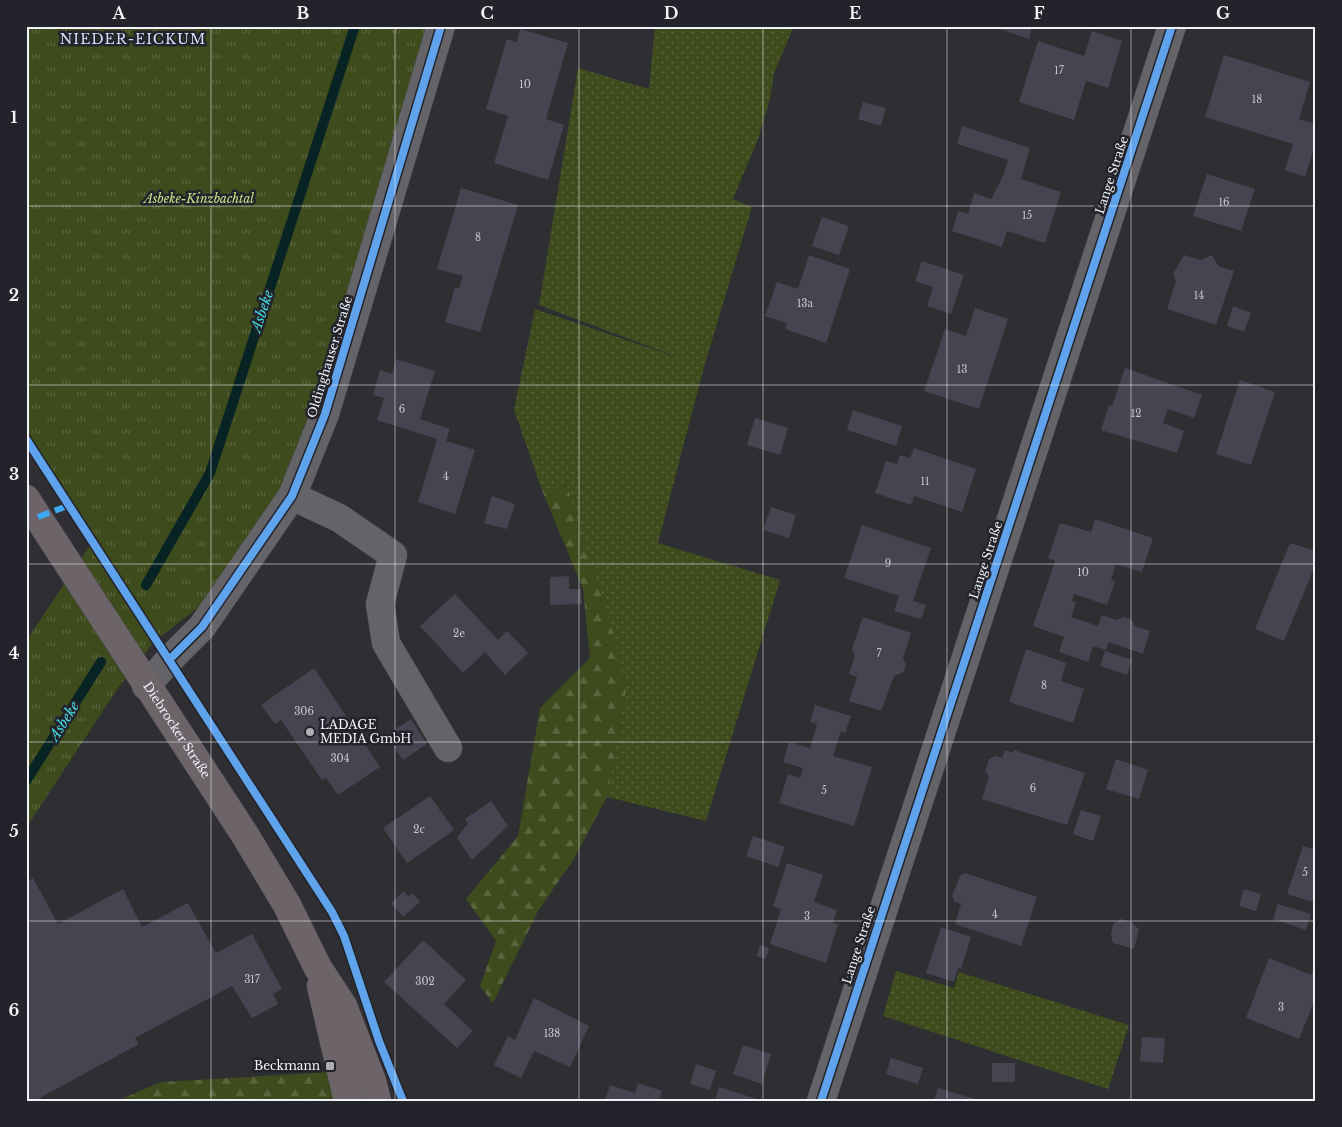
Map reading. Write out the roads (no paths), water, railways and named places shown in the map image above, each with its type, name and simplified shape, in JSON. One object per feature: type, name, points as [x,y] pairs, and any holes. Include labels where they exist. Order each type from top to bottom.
[{"type":"main road","name":"Diebrocker Straße","points":[[30,513],[245,835],[288,905],[318,968],[343,1006],[372,1081],[377,1101]]},
{"type":"main road","name":"Diebrocker Straße","points":[[318,968],[331,1034],[348,1101]]},
{"type":"street","name":"Oldinghauser Straße","points":[[146,686],[168,660],[202,627],[292,496],[325,414],[441,26]]},
{"type":"street","name":"Lange Straße","points":[[822,1101],[1172,26]]},
{"type":"street","points":[[292,496],[339,518],[393,555],[380,604],[386,643],[448,748]]},
{"type":"waterway","name":"Asbeke","points":[[146,585],[210,473],[355,26]]},
{"type":"waterway","name":"Asbeke","points":[[26,781],[101,662]]},
{"type":"place","name":"LADAGE MEDIA GmbH","points":[[310,732]]},
{"type":"place","name":"Beckmann","points":[[330,1066]]},
{"type":"district","name":"NIEDER-EICKUM","points":[[133,39]]},
{"type":"park label","name":"Asbeke-Kinzbachtal","points":[[199,199]]}]
